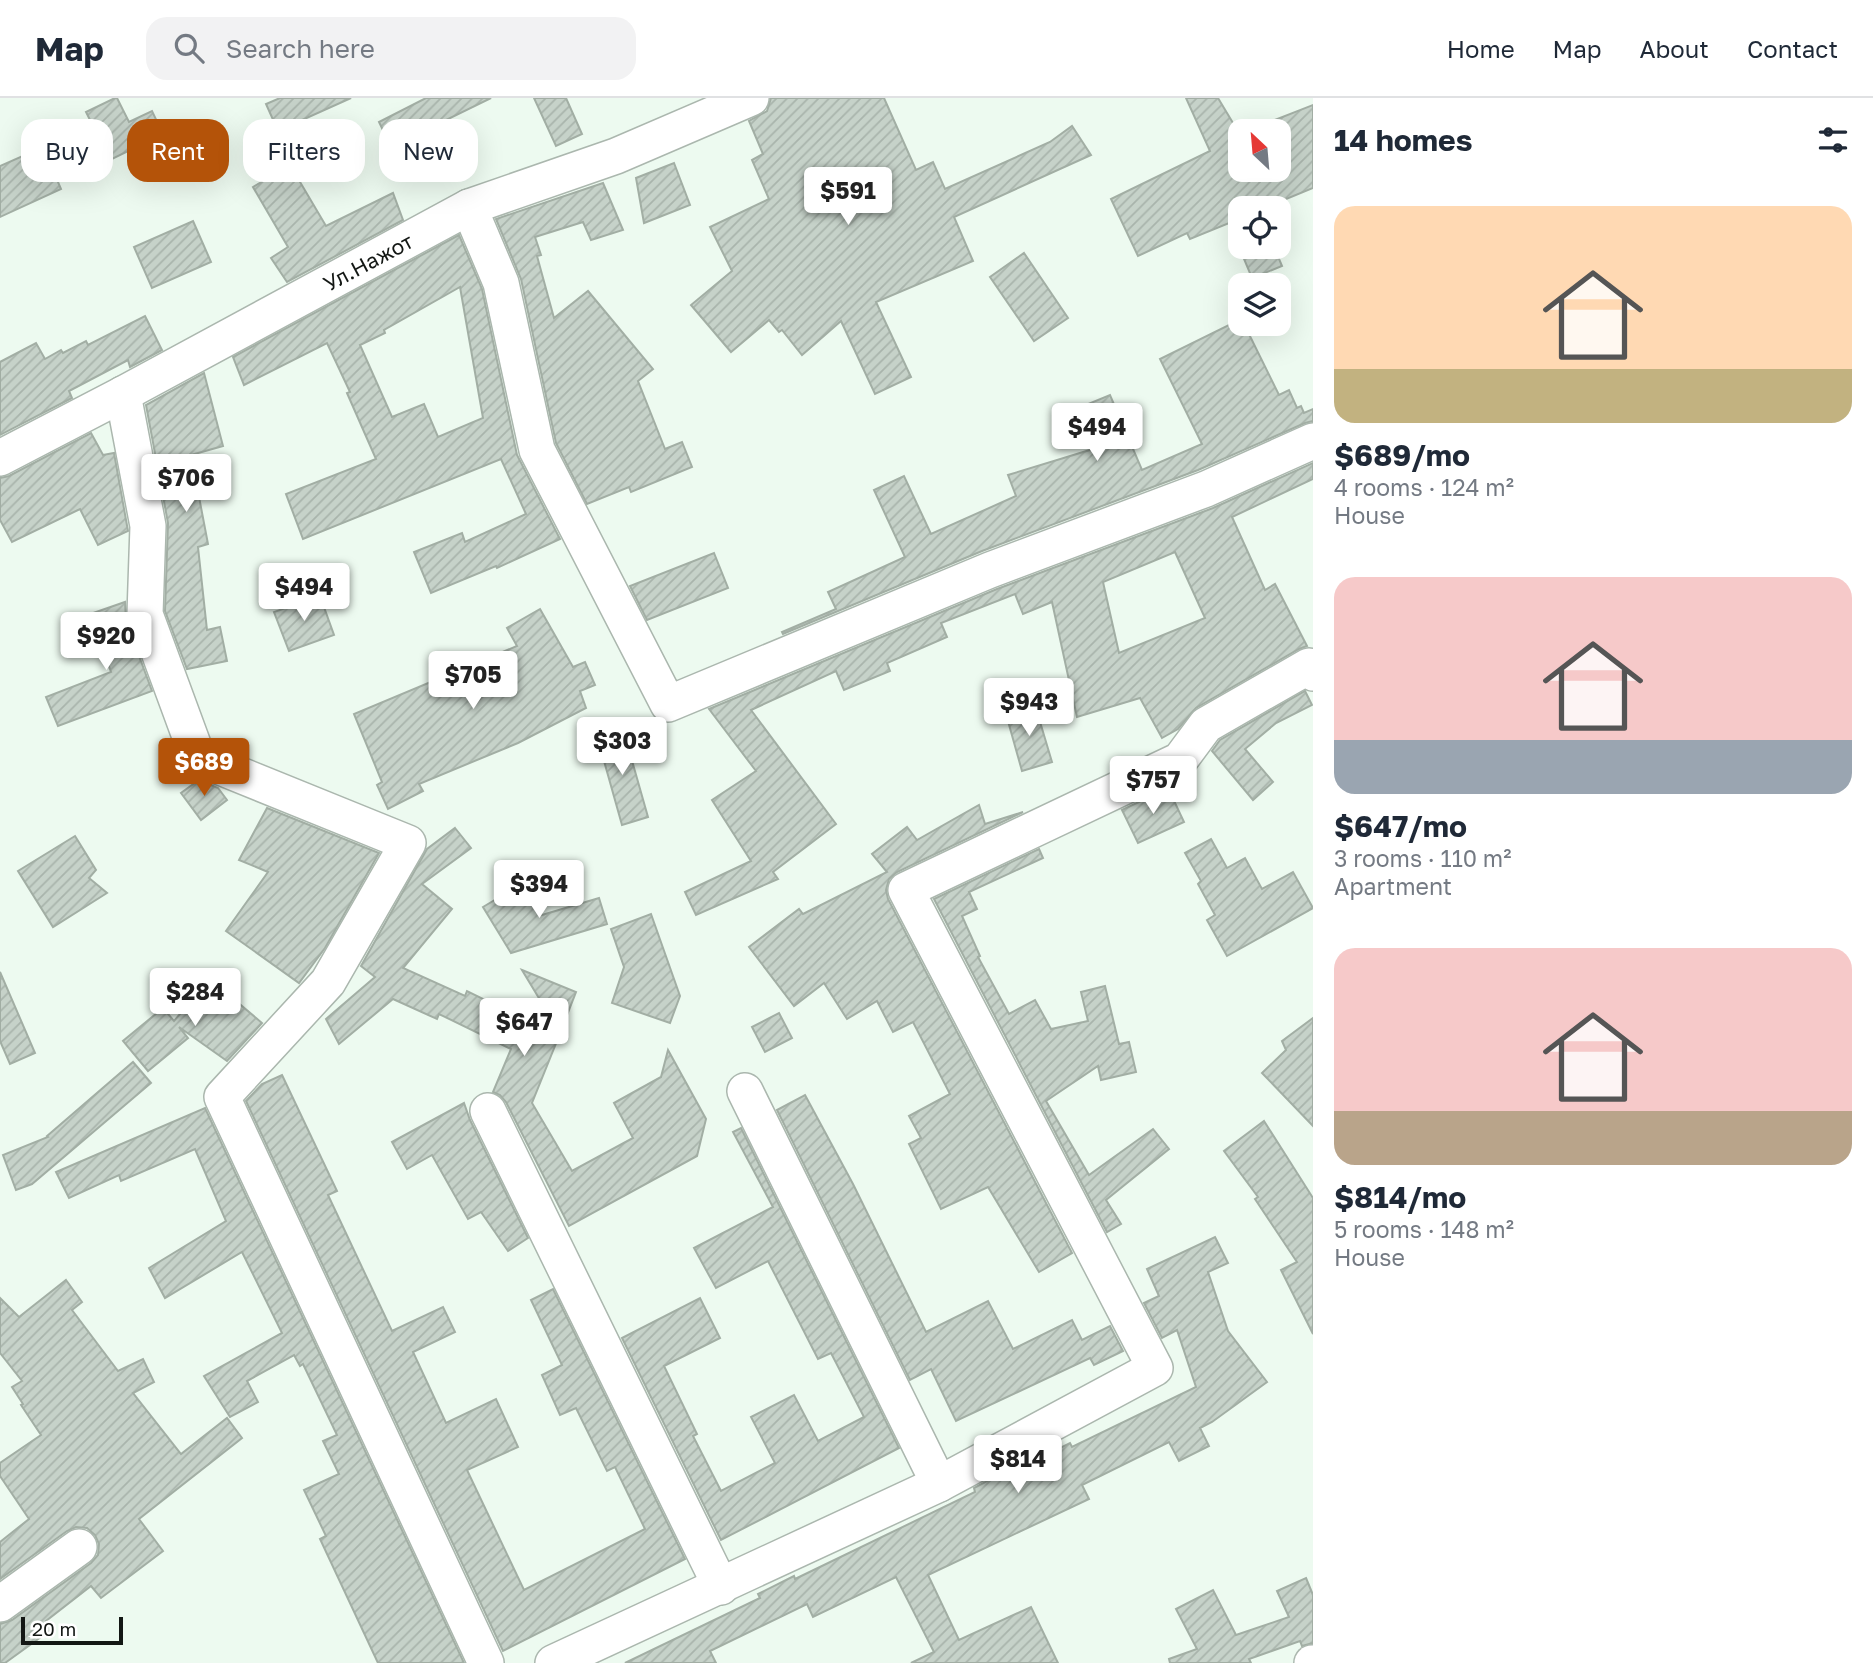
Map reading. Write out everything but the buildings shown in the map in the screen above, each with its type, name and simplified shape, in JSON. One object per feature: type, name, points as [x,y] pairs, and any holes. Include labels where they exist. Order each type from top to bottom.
[{"type":"street","name":"Ул.Нажот","points":[[0,458],[469,207],[616,156],[751,98]]},
{"type":"street","points":[[469,207],[501,283],[537,450],[668,704],[990,570],[1206,489],[1313,441]]},
{"type":"street","points":[[123,394],[148,526],[145,614],[198,758],[408,843],[328,982],[222,1097],[486,1663]]},
{"type":"street","points":[[554,1663],[939,1484],[1155,1368],[906,890],[1180,760],[1206,725],[1309,666],[1313,673]]},
{"type":"street","points":[[745,1091],[939,1484]]},
{"type":"street","points":[[488,1111],[721,1587]]},
{"type":"street","points":[[0,1604],[79,1547]]}]
